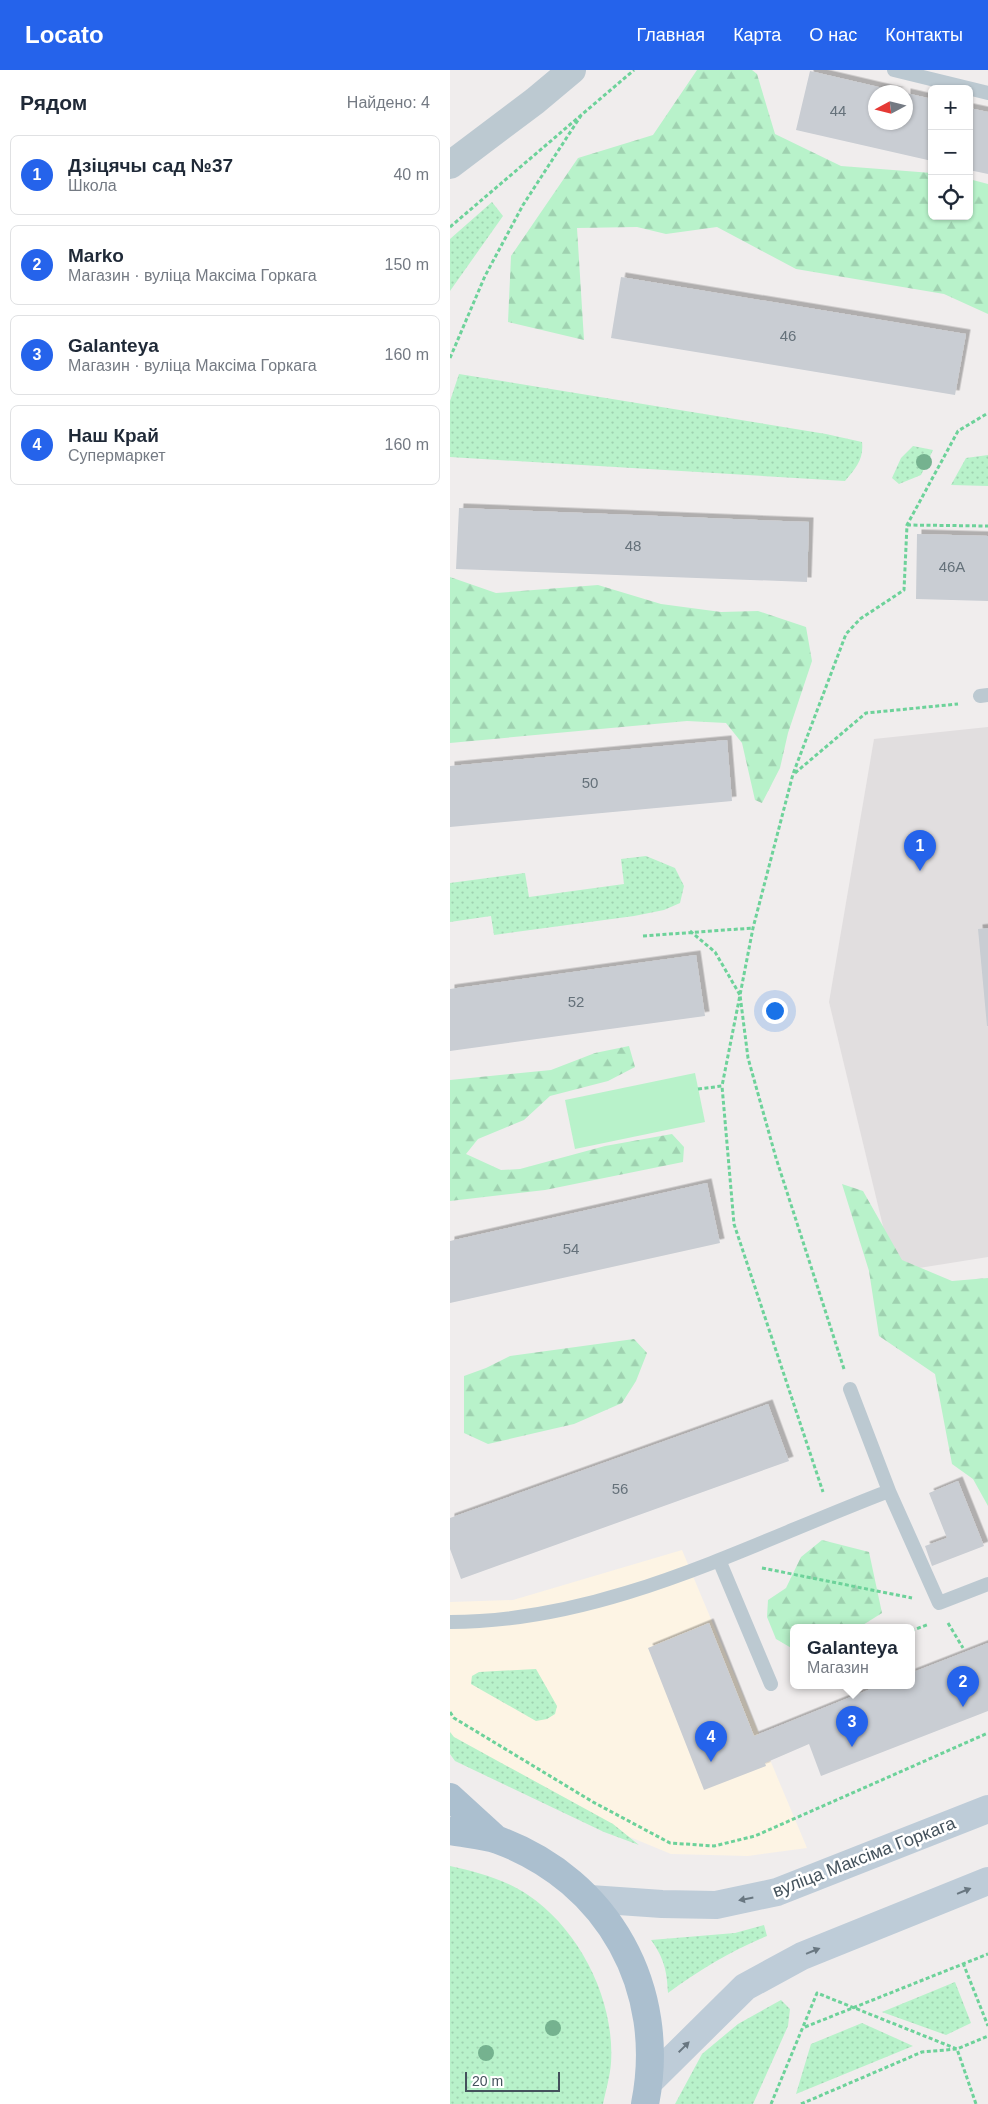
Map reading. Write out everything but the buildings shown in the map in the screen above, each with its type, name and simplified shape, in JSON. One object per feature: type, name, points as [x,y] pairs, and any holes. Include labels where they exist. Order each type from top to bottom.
[{"type":"main road","points":[[450,1798],[498,1840],[547,1864],[590,1899],[620,1938],[640,1983],[650,2031],[647,2092]]},
{"type":"main road","name":"вуліца Максіма Горкага","points":[[590,1899],[662,1904],[716,1905],[777,1892],[988,1809]]},
{"type":"main road","points":[[450,1831],[498,1840]]},
{"type":"main road","points":[[647,2092],[745,1987],[802,1956],[988,1881]]},
{"type":"street","points":[[450,165],[535,102],[572,70]]},
{"type":"lane","points":[[894,70],[988,93]]},
{"type":"lane","points":[[850,1389],[889,1491],[938,1604],[988,1584]]},
{"type":"lane","points":[[450,1622],[524,1617],[596,1601],[674,1578],[889,1491]]},
{"type":"lane","points":[[719,1560],[771,1684]]},
{"type":"path","points":[[450,227],[634,70]]},
{"type":"path","points":[[450,358],[485,276],[523,205],[582,114]]},
{"type":"path","points":[[818,1482],[734,1224],[722,1086],[753,928],[793,774],[846,634],[860,619],[904,590],[907,525],[958,431],[988,413]]},
{"type":"path","points":[[907,525],[988,526]]},
{"type":"path","points":[[793,774],[866,713],[963,703],[984,696]]},
{"type":"path","points":[[643,936],[690,931],[753,928]]},
{"type":"path","points":[[690,931],[715,952],[740,995],[748,1058],[776,1158],[850,1389]]},
{"type":"path","points":[[698,1089],[722,1086]]},
{"type":"path","points":[[719,1560],[938,1604]]},
{"type":"path","points":[[450,1712],[454,1718],[593,1802],[670,1843],[714,1846],[755,1836],[988,1733]]},
{"type":"path","points":[[804,2027],[988,1954]]},
{"type":"path","points":[[964,1964],[988,2026]]},
{"type":"path","points":[[771,2104],[817,1993],[957,2049],[976,2104]]},
{"type":"path","points":[[801,2104],[922,2052],[957,2049],[988,2036]]},
{"type":"shaded area","points":[[988,727],[988,1257],[894,1272],[829,1002],[874,739]]},
{"type":"shaded area","points":[[682,1550],[807,1848],[748,1856],[671,1854],[613,1830],[450,1740],[450,1602],[513,1600]]},
{"type":"green space","points":[[697,70],[752,70],[757,74],[775,134],[841,166],[928,173],[928,220],[973,220],[973,180],[988,184],[988,314],[944,294],[796,269],[717,227],[666,234],[637,227],[577,228],[584,340],[508,322],[511,256],[578,158],[653,135]]},
{"type":"green space","points":[[492,202],[503,216],[450,291],[450,239]]},
{"type":"green space","points":[[459,374],[826,434],[862,442],[862,453],[856,467],[845,481],[450,457],[450,401]]},
{"type":"green space","points":[[913,446],[933,450],[921,475],[899,484],[892,478],[901,458]]},
{"type":"green space","points":[[988,455],[988,486],[951,485],[966,458]]},
{"type":"green space","points":[[450,577],[496,593],[598,585],[661,604],[721,612],[758,611],[806,627],[812,661],[788,733],[780,768],[762,803],[755,800],[742,743],[726,723],[687,721],[450,743]]},
{"type":"green space","points":[[646,856],[675,868],[684,886],[680,903],[664,910],[634,916],[494,935],[491,916],[450,922],[450,883],[525,873],[529,897],[624,884],[621,859]]},
{"type":"green space","points":[[629,1046],[635,1067],[608,1081],[550,1096],[524,1120],[478,1139],[466,1154],[501,1170],[520,1169],[605,1146],[672,1134],[684,1147],[683,1162],[545,1190],[450,1201],[450,1080],[551,1070],[595,1053]]},
{"type":"green space","points":[[695,1073],[705,1122],[575,1149],[565,1100]]},
{"type":"green space","points":[[842,1184],[863,1191],[902,1260],[952,1281],[988,1278],[988,1506],[973,1479],[952,1464],[935,1374],[879,1336],[869,1271]]},
{"type":"green space","points":[[634,1339],[647,1353],[636,1381],[622,1403],[574,1424],[488,1444],[464,1433],[464,1376],[510,1356]]},
{"type":"green space","points":[[822,1540],[869,1552],[882,1613],[864,1624],[790,1624],[790,1647],[776,1639],[767,1617],[768,1600],[786,1588],[801,1557]]},
{"type":"green space","points":[[536,1669],[557,1706],[555,1714],[547,1719],[536,1721],[471,1684],[472,1676],[479,1672]]},
{"type":"green space","points":[[450,1732],[454,1737],[613,1824],[639,1845],[604,1832],[455,1761],[450,1754]]},
{"type":"green space","points":[[450,1866],[500,1880],[519,1889],[547,1910],[578,1947],[600,1991],[611,2039],[611,2063],[603,2104],[450,2104]]},
{"type":"green space","points":[[764,1925],[767,1936],[691,1976],[668,1993],[664,1965],[651,1940],[735,1933]]},
{"type":"green space","points":[[955,1982],[971,2023],[946,2035],[882,2012]]},
{"type":"green space","points":[[781,2000],[790,2009],[788,2026],[753,2104],[675,2104],[702,2054],[738,2024]]},
{"type":"green space","points":[[862,2023],[913,2046],[796,2094],[811,2044]]},
{"type":"place","name":"Дзіцячы сад №37","points":[[920,871]]},
{"type":"place","name":"Marko","points":[[963,1707]]},
{"type":"place","name":"Galanteya","points":[[852,1747]]},
{"type":"place","name":"Наш Край","points":[[711,1762]]}]
